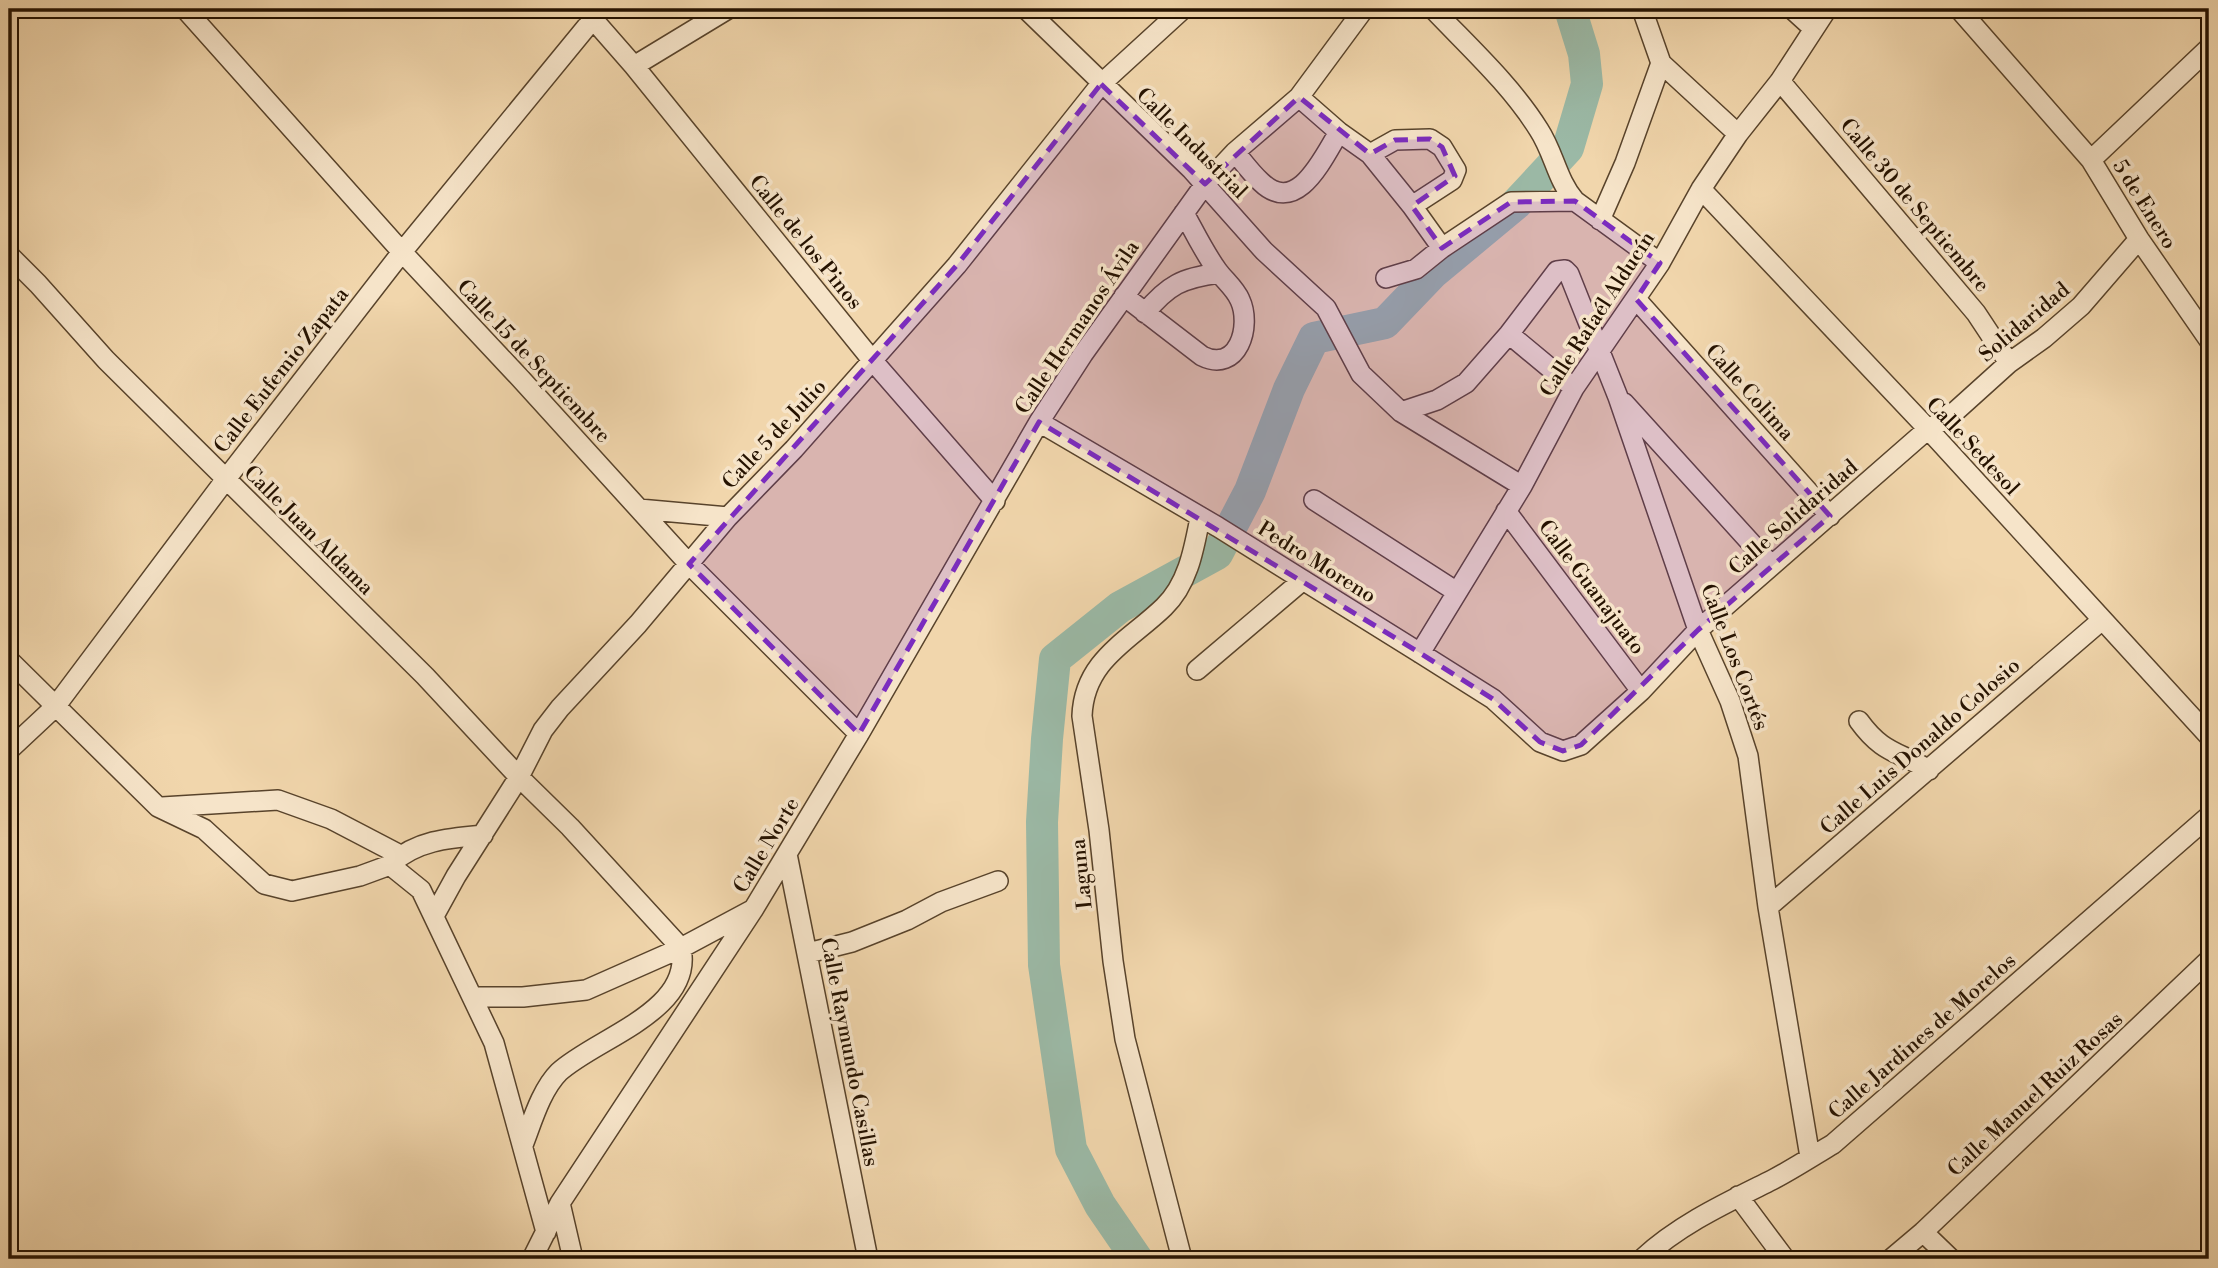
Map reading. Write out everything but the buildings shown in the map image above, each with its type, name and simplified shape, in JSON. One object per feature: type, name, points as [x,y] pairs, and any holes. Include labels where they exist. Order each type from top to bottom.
[{"type":"street","name":"Calle 15 de Septiembre","points":[[185,9],[402,252],[520,377],[689,564],[859,734]]},
{"type":"street","points":[[634,66],[728,9]]},
{"type":"street","name":"Calle Industrial","points":[[1026,9],[1205,184],[1264,251],[1326,308],[1362,374],[1401,412],[1522,486]]},
{"type":"street","name":"Calle 5 de Julio","points":[[434,916],[519,777],[543,730],[560,708],[629,634],[728,517],[794,449],[957,265],[1101,85],[1183,9]]},
{"type":"street","name":"Calle Hermanos Ávila","points":[[995,501],[1039,422],[1083,354],[1205,184],[1235,152],[1298,97],[1364,9]]},
{"type":"street","points":[[1433,9],[1507,88],[1540,131],[1566,197],[1660,263]]},
{"type":"street","points":[[1642,9],[1661,63],[1738,134]]},
{"type":"street","points":[[1792,9],[1814,29]]},
{"type":"street","name":"Calle Rafaél Alducín","points":[[1420,653],[1522,486],[1574,388],[1660,263],[1701,189],[1738,134],[1780,81],[1827,9]]},
{"type":"street","points":[[1959,9],[2091,160],[2209,48]]},
{"type":"street","name":"Calle Eufemio Zapata","points":[[9,750],[55,707],[226,479],[588,14]]},
{"type":"street","name":"Calle de los Pinos","points":[[588,14],[634,66],[872,360],[995,501]]},
{"type":"street","points":[[1600,220],[1625,163],[1661,63]]},
{"type":"street","name":"Calle 30 de Septiembre","points":[[1780,81],[1976,313],[2009,363]]},
{"type":"street","points":[[1298,97],[1370,154],[1441,247]]},
{"type":"street","points":[[1235,152],[1262,183],[1275,192],[1289,194],[1306,182],[1339,132]]},
{"type":"street","points":[[1370,154],[1395,139],[1430,139],[1442,147],[1456,170],[1455,176],[1412,206]]},
{"type":"street","name":"5 de Enero","points":[[2091,160],[2139,239],[2209,340]]},
{"type":"street","name":"Calle Sedesol","points":[[1701,189],[1928,429],[2209,736]]},
{"type":"street","points":[[1386,278],[1416,268],[1441,247],[1511,202],[1566,197]]},
{"type":"street","points":[[1125,296],[1202,356],[1213,362],[1225,361],[1232,355],[1245,327],[1240,299],[1219,273],[1184,213]]},
{"type":"street","name":"Solidaridad","points":[[1928,429],[1959,410],[2009,363],[2044,338],[2081,306],[2139,239]]},
{"type":"street","name":"Calle Juan Aldama","points":[[9,255],[106,360],[425,676],[681,948]]},
{"type":"street","name":"Calle Los Cortés","points":[[1509,334],[1553,277],[1561,270],[1569,274],[1601,350],[1698,629],[1730,701],[1748,756],[1768,907],[1810,1157]]},
{"type":"street","points":[[1145,313],[1170,286],[1183,280],[1219,273]]},
{"type":"street","name":"Calle Colima","points":[[1636,299],[1830,516]]},
{"type":"street","points":[[1401,412],[1437,400],[1466,383],[1509,334],[1574,388]]},
{"type":"street","points":[[1618,397],[1771,565]]},
{"type":"street","name":"Pedro Moreno","points":[[1039,422],[1218,527],[1420,653],[1493,699],[1540,742],[1563,751]]},
{"type":"street","name":"Calle Solidaridad","points":[[1563,751],[1581,745],[1641,691],[1698,629],[1928,429]]},
{"type":"street","points":[[1314,500],[1457,592]]},
{"type":"street","name":"Calle Norte","points":[[531,1259],[560,1203],[753,910],[995,501]]},
{"type":"street","points":[[639,509],[728,517]]},
{"type":"street","name":"Calle Guanajuato","points":[[1506,511],[1641,691]]},
{"type":"street","name":"Laguna","points":[[1182,1259],[1125,1039],[1113,961],[1100,830],[1082,716],[1083,699],[1095,672],[1125,639],[1165,607],[1180,586],[1195,546],[1200,518]]},
{"type":"street","points":[[1197,670],[1303,580]]},
{"type":"street","name":"Calle Luis Donaldo Colosio","points":[[1768,907],[2102,620]]},
{"type":"street","points":[[9,660],[158,807],[204,829],[264,884],[292,891],[360,876],[430,842],[483,835]]},
{"type":"street","points":[[1859,721],[1883,748],[1929,770]]},
{"type":"street","points":[[158,807],[278,800],[331,819],[395,860],[421,890],[494,1043],[546,1232]]},
{"type":"street","name":"Calle Jardines de Morelos","points":[[1642,1259],[1675,1232],[1833,1144],[2209,816]]},
{"type":"street","name":"Calle Raymundo Casillas","points":[[787,854],[868,1259]]},
{"type":"street","points":[[808,953],[863,938],[941,902],[998,880]]},
{"type":"street","points":[[473,997],[523,997],[586,990],[681,948],[753,910]]},
{"type":"street","points":[[523,1145],[537,1110],[557,1074],[661,1003],[682,970],[681,948]]},
{"type":"street","name":"Calle Manuel Ruiz Rosas","points":[[1891,1259],[1923,1232],[2209,960]]},
{"type":"street","points":[[1738,1196],[1785,1259]]},
{"type":"street","points":[[560,1203],[573,1259]]},
{"type":"street","points":[[1923,1232],[1951,1259]]},
{"type":"highlighted area","points":[[1101,84],[1205,184],[1299,97],[1370,154],[1395,140],[1430,139],[1442,147],[1455,176],[1412,206],[1442,248],[1511,202],[1575,201],[1660,263],[1636,299],[1830,516],[1698,630],[1581,745],[1563,751],[1540,742],[1493,699],[1420,653],[1039,422],[859,734],[689,564],[957,265]]},
{"type":"waterway","points":[[1137,1259],[1100,1205],[1071,1149],[1044,965],[1042,822],[1055,659],[1120,607],[1217,554],[1250,491],[1289,389],[1314,338],[1385,323],[1433,273],[1516,204],[1568,148],[1587,84],[1584,54],[1570,9]]}]
